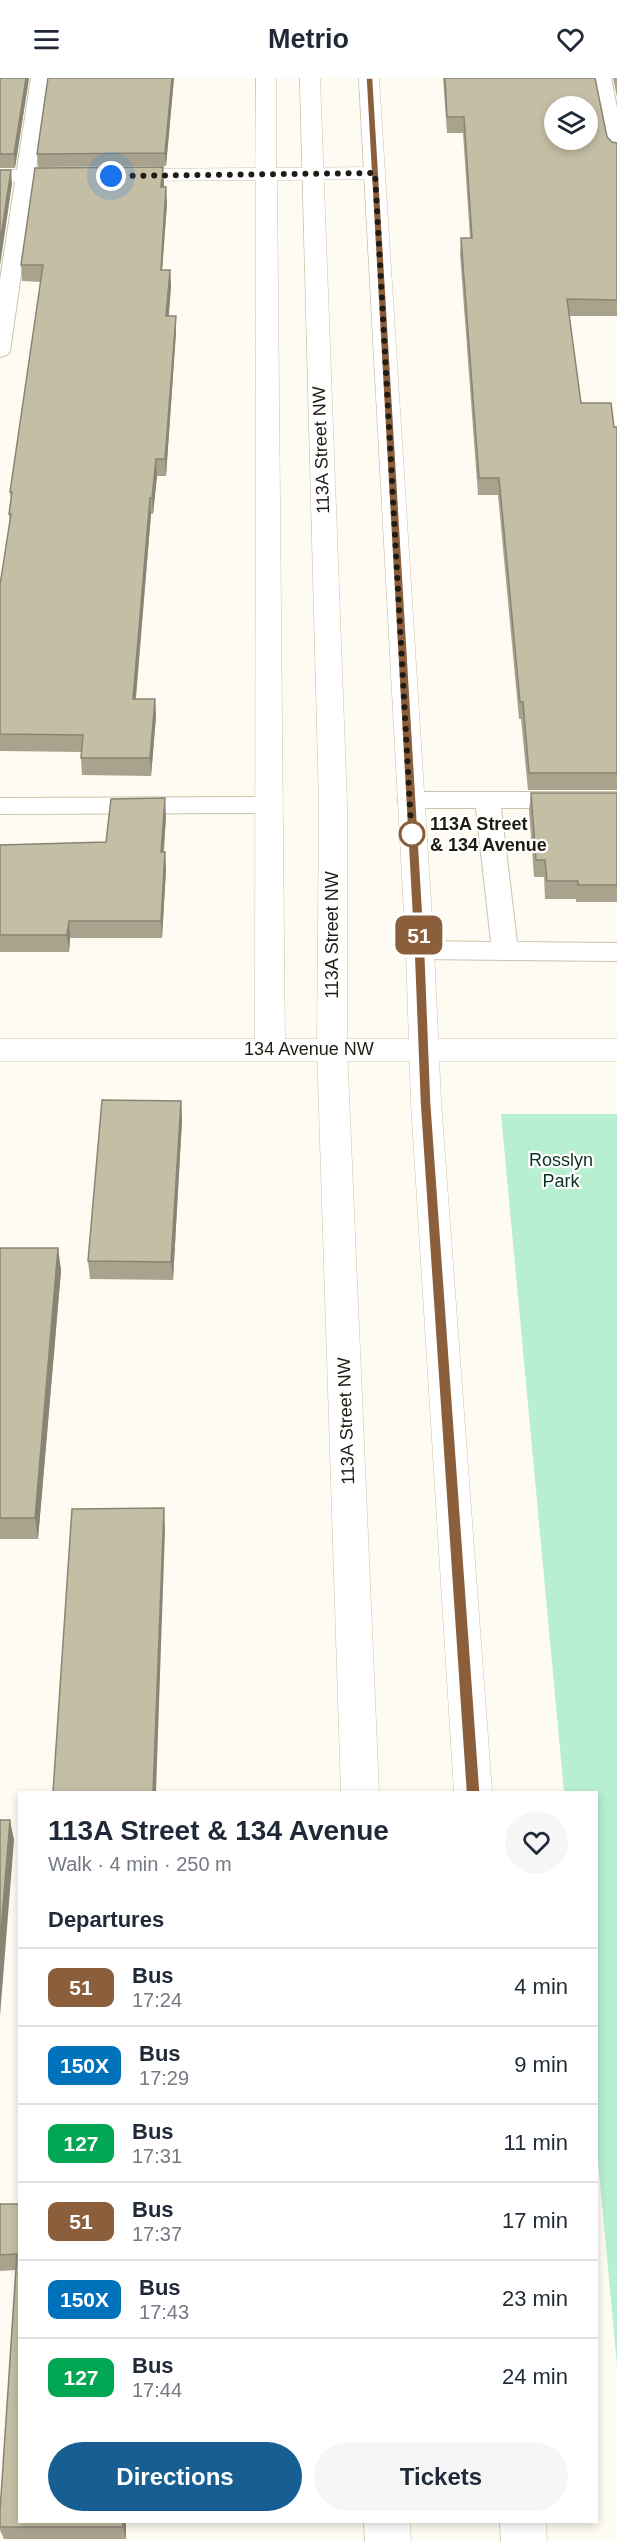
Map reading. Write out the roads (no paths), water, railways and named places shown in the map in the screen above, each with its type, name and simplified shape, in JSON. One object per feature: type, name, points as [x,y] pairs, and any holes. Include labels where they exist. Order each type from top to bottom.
[{"type":"main road","points":[[266,78],[270,1049]]},
{"type":"main road","name":"113A Street NW","points":[[310,78],[333,804],[332,1048],[360,1791]]},
{"type":"main road","points":[[369,78],[409,800],[420,950],[423,1049],[473,1791]]},
{"type":"main road","points":[[0,176],[375,173]]},
{"type":"main road","name":"134 Avenue NW","points":[[0,1050],[332,1048],[617,1050]]},
{"type":"main road","points":[[387,2523],[388,2541]]},
{"type":"main road","points":[[523,2523],[524,2541]]},
{"type":"lane","points":[[0,351],[40,78]]},
{"type":"lane","points":[[602,78],[617,152]]},
{"type":"lane","points":[[409,800],[617,800]]},
{"type":"lane","points":[[488,800],[505,951]]},
{"type":"lane","points":[[0,806],[268,806]]},
{"type":"lane","points":[[420,950],[617,952]]},
{"type":"place","name":"113A Street & 134 Avenue","points":[[412,834]]},
{"type":"park label","name":"Rosslyn Park","points":[[561,1170]]}]
